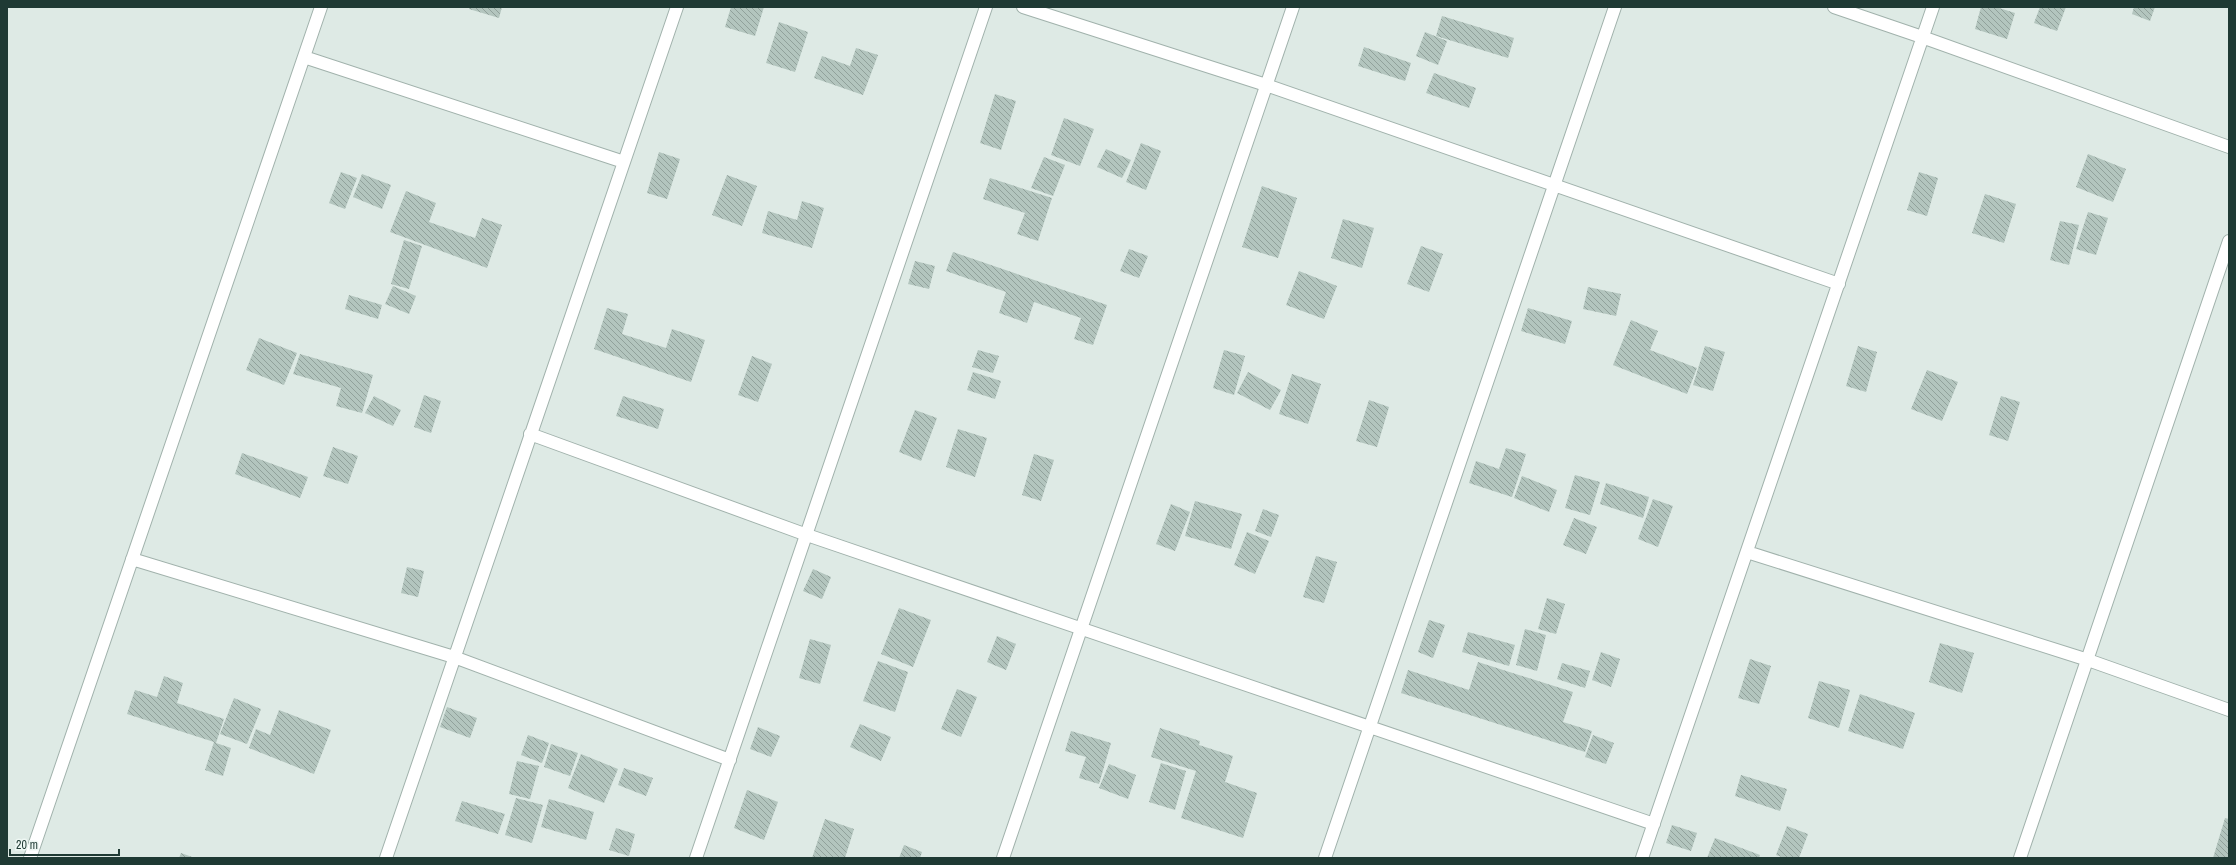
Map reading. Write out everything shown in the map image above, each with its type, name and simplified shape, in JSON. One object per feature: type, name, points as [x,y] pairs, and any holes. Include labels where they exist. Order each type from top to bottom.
[{"type":"street","points":[[30,858],[321,7]]},
{"type":"street","points":[[386,858],[677,7]]},
{"type":"street","points":[[696,858],[986,7]]},
{"type":"street","points":[[1023,7],[1266,85],[1839,284]]},
{"type":"street","points":[[1003,858],[1293,7]]},
{"type":"street","points":[[1325,858],[1615,7]]},
{"type":"street","points":[[1834,7],[2229,147]]},
{"type":"street","points":[[1642,858],[1933,7]]},
{"type":"street","points":[[304,57],[624,162]]},
{"type":"street","points":[[2020,858],[2229,241]]},
{"type":"street","points":[[530,434],[807,535],[1654,824]]},
{"type":"street","points":[[1747,552],[2088,660],[2229,710]]},
{"type":"street","points":[[132,559],[454,657],[730,760]]},
{"type":"building","points":[[469,7],[502,7],[499,18],[469,9]]},
{"type":"building","points":[[731,7],[764,7],[755,36],[725,27]]},
{"type":"building","points":[[1981,7],[1996,7],[2015,13],[2007,39],[1975,29]]},
{"type":"building","points":[[2040,7],[2066,7],[2057,31],[2034,23]]},
{"type":"building","points":[[2134,7],[2155,7],[2150,21],[2132,14]]},
{"type":"building","points":[[1442,16],[1514,38],[1508,58],[1436,36]]},
{"type":"building","points":[[779,22],[808,32],[795,72],[766,63]]},
{"type":"building","points":[[1425,32],[1447,41],[1438,65],[1416,56]]},
{"type":"building","points":[[1364,47],[1411,63],[1405,81],[1358,66]]},
{"type":"building","points":[[856,48],[878,55],[863,95],[814,78],[822,56],[850,66]]},
{"type":"building","points":[[1434,73],[1476,88],[1469,108],[1426,93]]},
{"type":"building","points":[[995,94],[1016,101],[1001,150],[980,143]]},
{"type":"building","points":[[1064,118],[1094,129],[1080,166],[1051,155]]},
{"type":"building","points":[[1141,143],[1161,151],[1146,190],[1126,182]]},
{"type":"building","points":[[1106,149],[1131,160],[1122,178],[1097,167]]},
{"type":"building","points":[[659,152],[680,159],[667,199],[647,193]]},
{"type":"building","points":[[2088,154],[2126,169],[2113,202],[2076,187]]},
{"type":"building","points":[[1044,157],[1065,165],[1053,196],[1031,188]]},
{"type":"building","points":[[341,172],[357,178],[345,209],[329,203]]},
{"type":"building","points":[[1919,172],[1938,178],[1927,216],[1907,210]]},
{"type":"building","points":[[362,174],[391,185],[382,209],[353,197]]},
{"type":"building","points":[[727,175],[757,186],[742,226],[712,215]]},
{"type":"building","points":[[990,178],[1052,198],[1038,241],[1017,234],[1025,213],[983,199]]},
{"type":"building","points":[[1262,186],[1297,198],[1278,258],[1242,247]]},
{"type":"building","points":[[406,191],[436,203],[429,222],[475,238],[482,218],[502,225],[487,268],[390,232]]},
{"type":"building","points":[[1985,194],[2016,204],[2004,243],[1972,233]]},
{"type":"building","points":[[802,201],[824,208],[812,248],[762,233],[768,211],[797,220]]},
{"type":"building","points":[[2088,212],[2108,218],[2096,255],[2076,249]]},
{"type":"building","points":[[1343,219],[1374,228],[1362,268],[1331,258]]},
{"type":"building","points":[[2060,221],[2079,225],[2069,265],[2050,260]]},
{"type":"building","points":[[404,240],[422,246],[409,289],[391,284]]},
{"type":"building","points":[[1421,246],[1443,254],[1429,292],[1407,284]]},
{"type":"building","points":[[1129,249],[1148,256],[1139,278],[1120,271]]},
{"type":"building","points":[[953,252],[1107,305],[1093,345],[1074,339],[1081,318],[1034,302],[1027,323],[999,313],[1006,292],[946,271]]},
{"type":"building","points":[[915,261],[935,266],[929,289],[908,284]]},
{"type":"building","points":[[1299,271],[1337,286],[1324,319],[1286,305]]},
{"type":"building","points":[[393,286],[416,296],[409,314],[385,304]]},
{"type":"building","points":[[1588,287],[1621,294],[1616,316],[1583,309]]},
{"type":"building","points":[[349,295],[382,305],[378,319],[345,309]]},
{"type":"building","points":[[607,308],[628,314],[622,334],[666,348],[672,329],[705,340],[691,382],[594,349]]},
{"type":"building","points":[[1528,308],[1572,321],[1565,344],[1521,331]]},
{"type":"building","points":[[1631,320],[1658,331],[1650,350],[1697,368],[1687,394],[1613,365]]},
{"type":"building","points":[[259,338],[297,353],[284,385],[246,370]]},
{"type":"building","points":[[1705,346],[1725,352],[1713,391],[1693,385]]},
{"type":"building","points":[[1858,346],[1877,352],[1866,392],[1846,386]]},
{"type":"building","points":[[978,350],[999,356],[993,373],[972,367]]},
{"type":"building","points":[[1224,350],[1245,356],[1234,395],[1213,388]]},
{"type":"building","points":[[300,354],[373,375],[362,413],[336,406],[341,388],[293,374]]},
{"type":"building","points":[[752,356],[772,364],[758,402],[738,395]]},
{"type":"building","points":[[1927,370],[1958,382],[1942,421],[1911,409]]},
{"type":"building","points":[[973,372],[1001,381],[995,399],[967,390]]},
{"type":"building","points":[[1248,372],[1281,390],[1270,410],[1237,393]]},
{"type":"building","points":[[1292,374],[1321,384],[1308,424],[1279,414]]},
{"type":"building","points":[[424,395],[441,401],[431,433],[414,427]]},
{"type":"building","points":[[374,396],[401,410],[393,426],[365,413]]},
{"type":"building","points":[[623,396],[664,409],[658,429],[616,416]]},
{"type":"building","points":[[2001,396],[2020,402],[2008,441],[1989,435]]},
{"type":"building","points":[[1369,400],[1389,407],[1377,447],[1356,441]]},
{"type":"building","points":[[915,410],[937,418],[921,461],[899,452]]},
{"type":"building","points":[[958,429],[987,438],[975,477],[946,467]]},
{"type":"building","points":[[333,447],[358,456],[348,484],[323,476]]},
{"type":"building","points":[[1506,448],[1526,454],[1512,497],[1469,483],[1476,461],[1499,469]]},
{"type":"building","points":[[242,453],[308,477],[300,498],[235,474]]},
{"type":"building","points":[[1034,454],[1054,460],[1041,501],[1022,495]]},
{"type":"building","points":[[1575,475],[1600,482],[1590,515],[1565,508]]},
{"type":"building","points":[[1522,476],[1557,490],[1549,512],[1514,498]]},
{"type":"building","points":[[1606,483],[1649,497],[1643,518],[1600,504]]},
{"type":"building","points":[[1653,499],[1673,506],[1658,547],[1638,539]]},
{"type":"building","points":[[1195,501],[1242,514],[1231,549],[1185,536]]},
{"type":"building","points":[[1171,504],[1190,512],[1175,551],[1156,544]]},
{"type":"building","points":[[1263,509],[1279,515],[1271,537],[1255,531]]},
{"type":"building","points":[[1574,518],[1597,527],[1586,554],[1563,545]]},
{"type":"building","points":[[1247,532],[1269,541],[1255,574],[1234,565]]},
{"type":"building","points":[[1316,556],[1337,562],[1324,603],[1303,597]]},
{"type":"building","points":[[407,567],[424,571],[418,597],[401,593]]},
{"type":"building","points":[[813,569],[831,577],[822,599],[803,591]]},
{"type":"building","points":[[1547,598],[1565,604],[1556,634],[1538,629]]},
{"type":"building","points":[[899,608],[931,620],[913,667],[881,654]]},
{"type":"building","points":[[1429,620],[1445,625],[1433,658],[1418,652]]},
{"type":"building","points":[[1525,629],[1546,635],[1537,671],[1516,665]]},
{"type":"building","points":[[1468,632],[1515,645],[1509,666],[1462,652]]},
{"type":"building","points":[[997,636],[1016,644],[1006,670],[987,662]]},
{"type":"building","points":[[810,639],[831,645],[820,684],[799,678]]},
{"type":"building","points":[[1940,643],[1974,653],[1962,693],[1929,682]]},
{"type":"building","points":[[1601,652],[1620,659],[1611,687],[1592,680]]},
{"type":"building","points":[[1750,659],[1771,666],[1759,704],[1738,698]]},
{"type":"building","points":[[878,661],[908,672],[895,712],[863,701]]},
{"type":"building","points":[[1478,662],[1573,692],[1563,722],[1592,731],[1585,752],[1401,693],[1408,670],[1469,690]]},
{"type":"building","points":[[1562,663],[1590,671],[1585,688],[1557,679]]},
{"type":"building","points":[[164,676],[183,683],[177,703],[224,719],[216,743],[231,748],[223,776],[205,770],[214,742],[127,714],[135,690],[157,697]]},
{"type":"building","points":[[1819,681],[1850,690],[1839,728],[1808,718]]},
{"type":"building","points":[[957,689],[977,697],[961,737],[941,729]]},
{"type":"building","points":[[1860,694],[1915,713],[1903,749],[1848,731]]},
{"type":"building","points":[[234,698],[261,709],[247,744],[220,734]]},
{"type":"building","points":[[447,707],[477,718],[470,738],[440,727]]},
{"type":"building","points":[[279,710],[331,730],[314,774],[249,748],[256,729],[270,735]]},
{"type":"building","points":[[860,724],[891,737],[881,761],[850,747]]},
{"type":"building","points":[[758,727],[780,736],[771,757],[750,749]]},
{"type":"building","points":[[1160,728],[1200,741],[1199,745],[1233,756],[1225,782],[1257,793],[1243,838],[1181,818],[1196,771],[1151,757]]},
{"type":"building","points":[[1071,731],[1111,743],[1099,784],[1079,778],[1086,757],[1065,751]]},
{"type":"building","points":[[528,735],[549,743],[542,763],[521,755]]},
{"type":"building","points":[[1593,735],[1614,743],[1606,764],[1585,757]]},
{"type":"building","points":[[551,744],[578,753],[570,776],[544,767]]},
{"type":"building","points":[[581,754],[618,769],[604,803],[568,788]]},
{"type":"building","points":[[517,761],[539,766],[530,799],[509,794]]},
{"type":"building","points":[[1161,763],[1186,771],[1175,810],[1149,802]]},
{"type":"building","points":[[1109,764],[1136,775],[1128,799],[1099,788]]},
{"type":"building","points":[[624,768],[653,778],[646,796],[618,785]]},
{"type":"building","points":[[1741,775],[1787,789],[1780,811],[1735,796]]},
{"type":"building","points":[[747,790],[778,802],[764,840],[734,828]]},
{"type":"building","points":[[516,798],[543,805],[532,843],[505,835]]},
{"type":"building","points":[[549,799],[594,812],[586,840],[541,827]]},
{"type":"building","points":[[462,801],[505,814],[498,834],[455,821]]},
{"type":"building","points":[[2225,818],[2229,819],[2229,858],[2213,858]]},
{"type":"building","points":[[825,819],[854,829],[845,858],[812,858]]},
{"type":"building","points":[[1672,825],[1697,833],[1691,851],[1666,843]]},
{"type":"building","points":[[1787,826],[1808,834],[1799,858],[1784,858],[1776,855]]},
{"type":"building","points":[[616,828],[635,834],[629,856],[609,850]]},
{"type":"building","points":[[1715,838],[1760,855],[1759,858],[1707,858]]},
{"type":"building","points":[[904,845],[922,852],[920,858],[899,858]]},
{"type":"building","points":[[181,853],[195,858],[179,858]]}]
